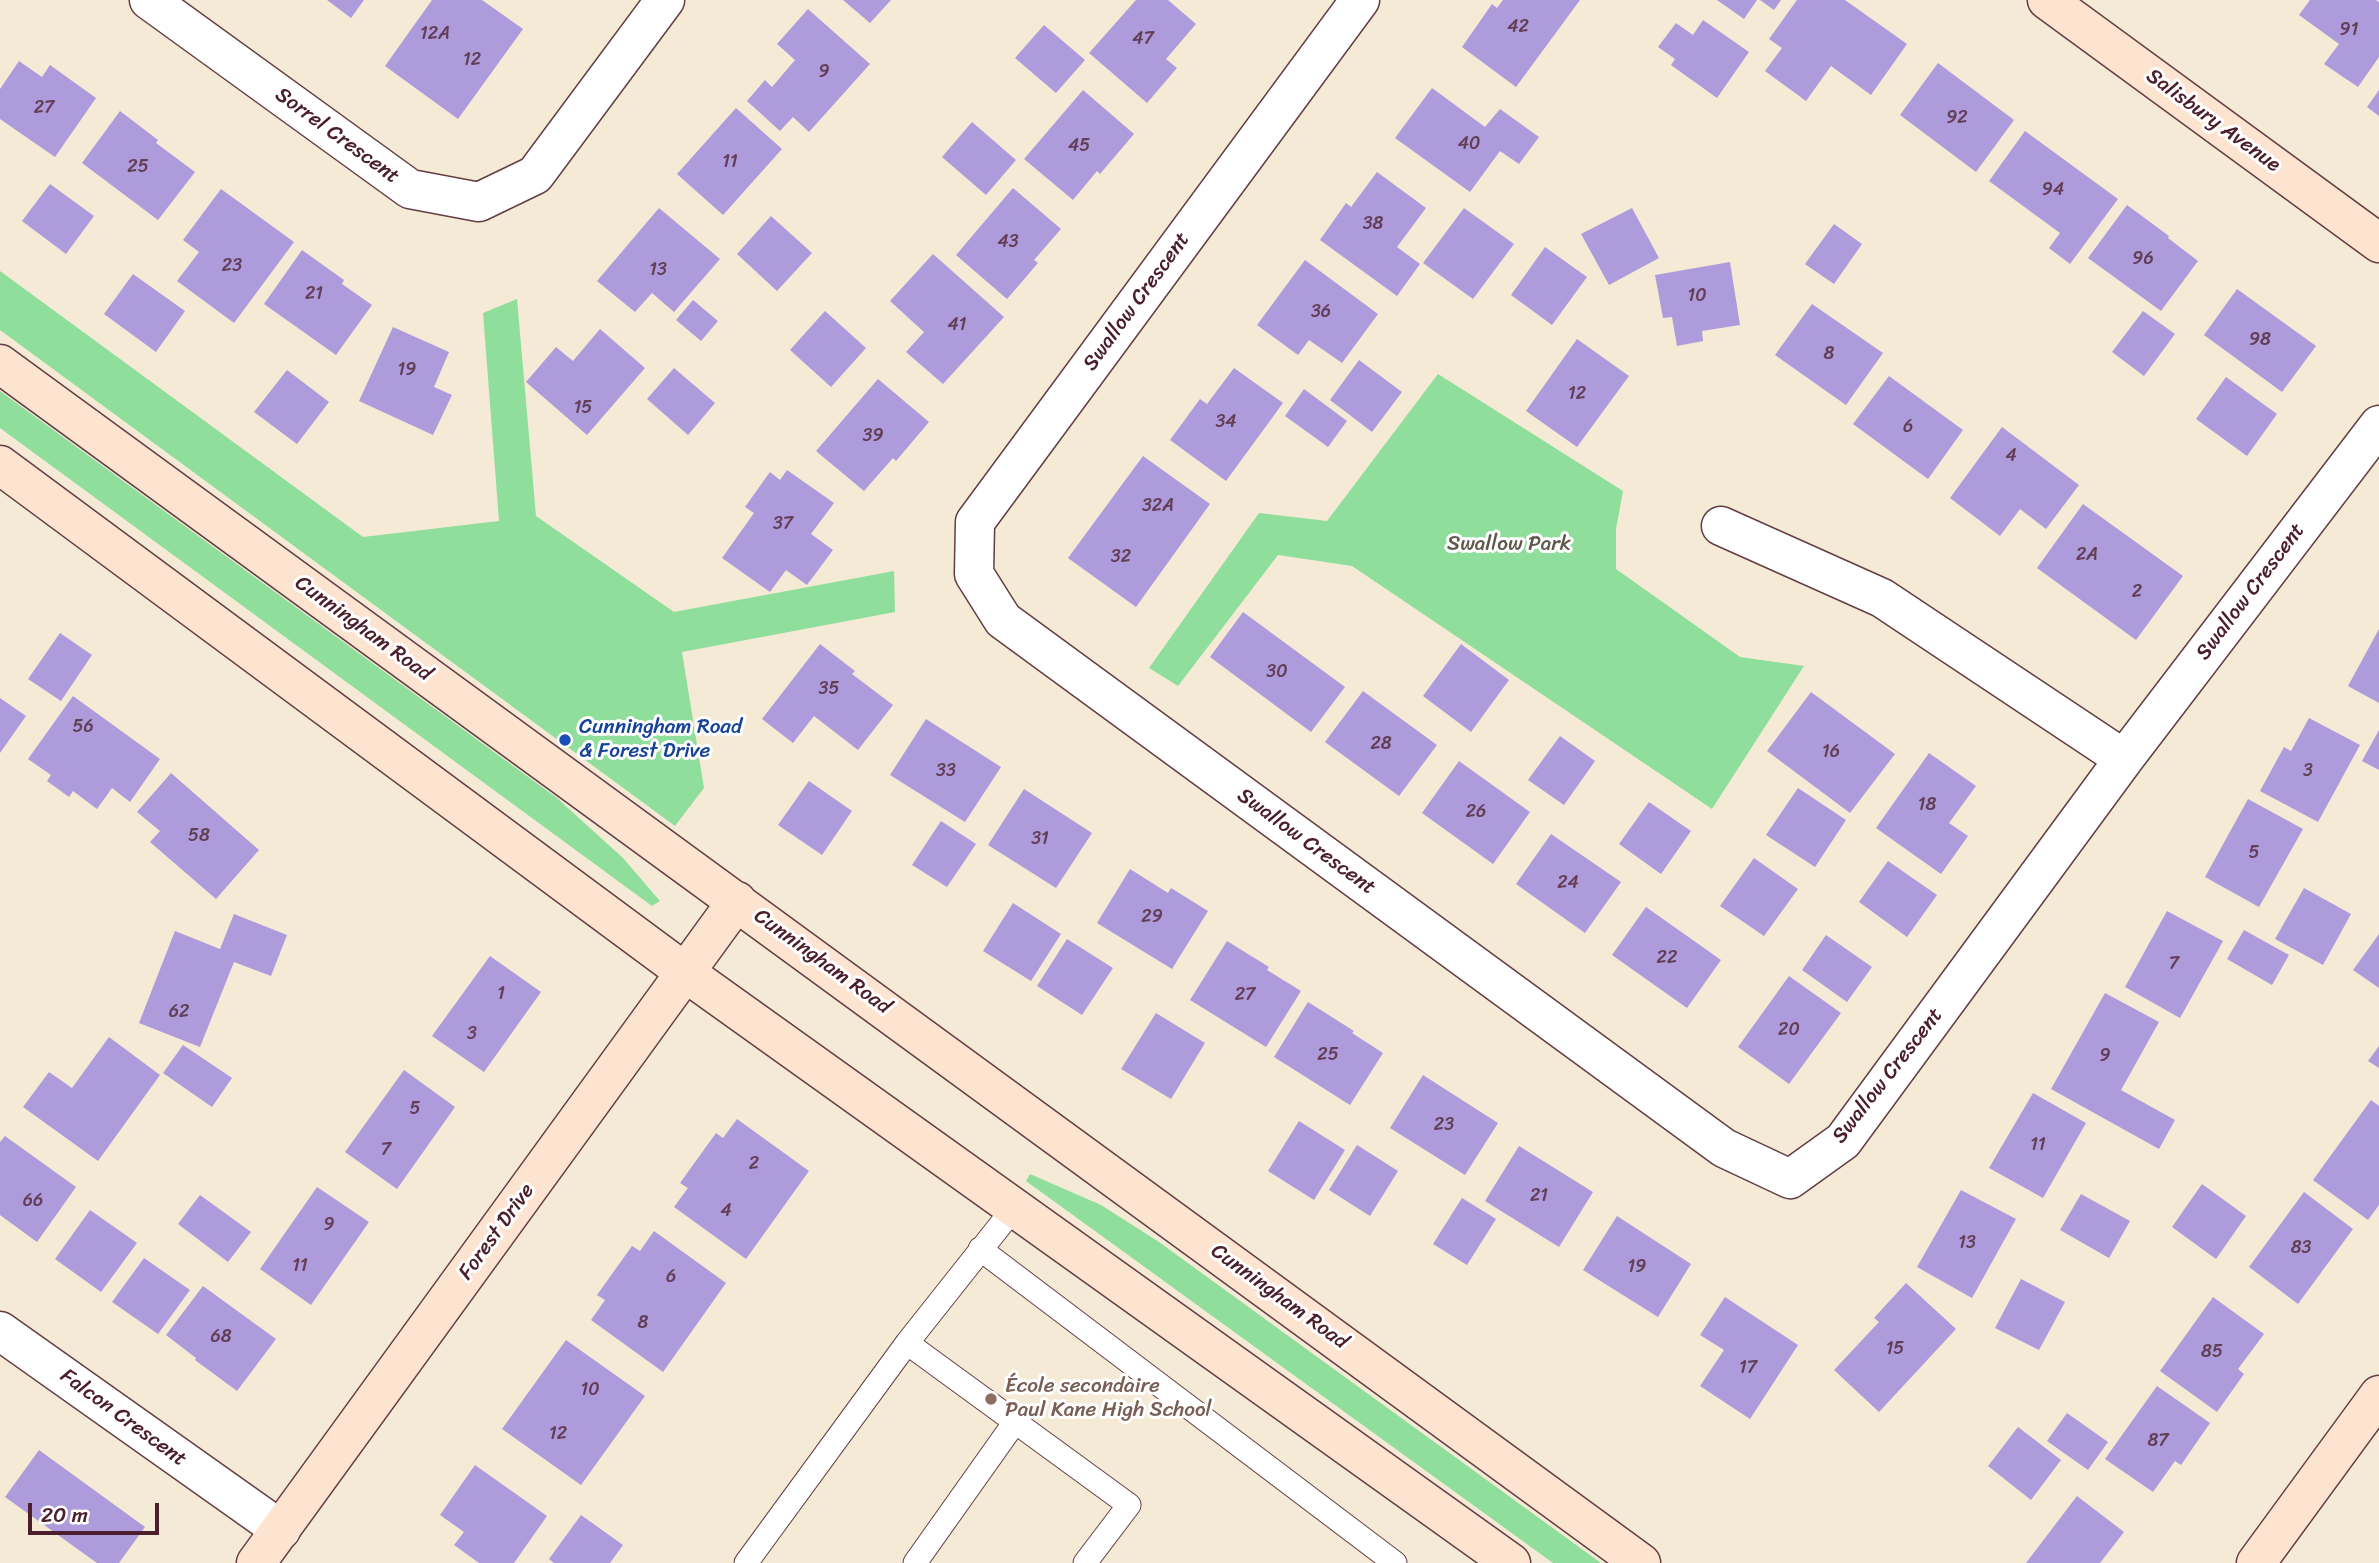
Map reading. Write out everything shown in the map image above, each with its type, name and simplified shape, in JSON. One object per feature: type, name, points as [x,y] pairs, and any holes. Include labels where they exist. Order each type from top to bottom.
[{"type":"main road","name":"Salisbury Avenue","points":[[2047,0],[2379,243]]},
{"type":"main road","name":"Cunningham Road","points":[[0,364],[1641,1563]]},
{"type":"main road","points":[[0,465],[686,973],[1511,1563]]},
{"type":"main road","name":"Forest Drive","points":[[256,1563],[737,901]]},
{"type":"main road","points":[[2268,1559],[2379,1395]]},
{"type":"street","name":"Sorrel Crescent","points":[[149,0],[410,189],[479,202],[535,176],[665,0]]},
{"type":"street","name":"Swallow Crescent","points":[[1360,0],[975,522],[974,574],[1003,620],[1724,1148],[1790,1179],[1843,1141],[2123,759],[2379,425]]},
{"type":"street","points":[[1721,526],[1882,598],[2123,759]]},
{"type":"street","name":"Falcon Crescent","points":[[0,1331],[281,1530]]},
{"type":"lane","points":[[746,1563],[907,1343],[1014,1208]]},
{"type":"lane","points":[[980,1249],[1395,1563]]},
{"type":"lane","points":[[907,1343],[1129,1506],[1085,1563]]},
{"type":"lane","points":[[915,1563],[1014,1422]]},
{"type":"green space","points":[[0,271],[363,537],[499,521],[483,313],[517,299],[536,516],[674,612],[894,571],[895,612],[682,652],[704,788],[675,826],[0,330]]},
{"type":"green space","name":"Swallow Park","points":[[1438,374],[1623,491],[1616,529],[1616,569],[1740,657],[1804,666],[1712,809],[1352,566],[1278,555],[1178,686],[1149,668],[1259,513],[1327,521]]},
{"type":"green space","points":[[0,391],[557,798],[623,858],[660,901],[652,906],[0,428]]},
{"type":"green space","points":[[1030,1174],[1101,1205],[1159,1242],[1601,1563],[1553,1563],[1026,1181]]},
{"type":"building","points":[[327,0],[364,0],[351,18]]},
{"type":"building","points":[[432,0],[482,0],[523,29],[458,119],[385,66]]},
{"type":"building","points":[[843,0],[891,0],[870,23]]},
{"type":"building","points":[[1136,0],[1168,0],[1196,24],[1166,59],[1177,68],[1147,103],[1089,53]]},
{"type":"building","points":[[1503,0],[1580,0],[1516,87],[1462,47],[1492,4],[1497,8]]},
{"type":"building","points":[[1717,0],[1757,0],[1744,19]]},
{"type":"building","points":[[1760,0],[1781,0],[1774,10]]},
{"type":"building","points":[[1797,0],[1845,0],[1907,44],[1871,95],[1831,66],[1806,101],[1765,71],[1782,48],[1769,39]]},
{"type":"building","points":[[2310,0],[2379,2],[2379,57],[2358,87],[2324,64],[2339,44],[2299,15]]},
{"type":"building","points":[[808,9],[870,64],[809,132],[793,117],[780,131],[747,101],[765,80],[772,87],[795,60],[777,44]]},
{"type":"building","points":[[1703,20],[1749,52],[1717,98],[1671,65],[1675,59],[1658,47],[1676,23],[1693,35]]},
{"type":"building","points":[[1044,25],[1085,60],[1056,93],[1015,58]]},
{"type":"building","points":[[19,61],[42,77],[50,65],[96,98],[55,157],[0,119],[0,89]]},
{"type":"building","points":[[1938,63],[2014,120],[1976,172],[1900,115]]},
{"type":"building","points":[[1432,88],[1485,127],[1500,109],[1539,137],[1519,164],[1500,151],[1470,192],[1395,138]]},
{"type":"building","points":[[1083,90],[1134,134],[1100,174],[1097,171],[1073,200],[1024,159]]},
{"type":"building","points":[[2379,90],[2379,116],[2367,107]]},
{"type":"building","points":[[736,108],[782,149],[723,215],[677,174]]},
{"type":"building","points":[[120,111],[158,140],[156,143],[195,172],[158,220],[82,163]]},
{"type":"building","points":[[972,122],[1016,160],[986,195],[942,157]]},
{"type":"building","points":[[2025,131],[2118,199],[2070,264],[2049,248],[2060,233],[1989,181]]},
{"type":"building","points":[[1377,172],[1426,208],[1397,247],[1420,264],[1397,296],[1320,240],[1346,203],[1351,207]]},
{"type":"building","points":[[50,184],[94,216],[66,254],[22,221]]},
{"type":"building","points":[[1013,188],[1061,229],[1034,260],[1038,263],[1007,299],[956,255]]},
{"type":"building","points":[[221,189],[294,242],[234,323],[177,281],[199,252],[183,240]]},
{"type":"building","points":[[2127,205],[2198,261],[2161,311],[2088,258]]},
{"type":"building","points":[[659,208],[720,259],[674,312],[652,293],[635,312],[597,281]]},
{"type":"building","points":[[1464,208],[1514,244],[1473,299],[1423,263]]},
{"type":"building","points":[[1632,208],[1659,258],[1609,285],[1581,234]]},
{"type":"building","points":[[771,216],[812,253],[777,291],[737,254]]},
{"type":"building","points":[[1834,224],[1862,244],[1834,284],[1805,264]]},
{"type":"building","points":[[1545,247],[1587,277],[1552,325],[1511,295]]},
{"type":"building","points":[[302,250],[344,280],[342,284],[372,305],[336,355],[264,304]]},
{"type":"building","points":[[933,254],[1004,317],[943,384],[906,352],[924,332],[890,301]]},
{"type":"building","points":[[1305,260],[1378,314],[1342,363],[1309,340],[1298,355],[1257,325]]},
{"type":"building","points":[[1730,262],[1740,325],[1702,331],[1703,341],[1677,346],[1672,317],[1663,318],[1655,275]]},
{"type":"building","points":[[133,274],[185,311],[156,352],[104,314]]},
{"type":"building","points":[[2237,289],[2316,346],[2282,392],[2204,335]]},
{"type":"building","points":[[693,300],[718,321],[701,341],[676,320]]},
{"type":"building","points":[[1812,304],[1883,353],[1846,405],[1775,355]]},
{"type":"building","points":[[825,311],[866,348],[831,387],[790,350]]},
{"type":"building","points":[[2143,311],[2175,334],[2144,376],[2112,352]]},
{"type":"building","points":[[393,327],[449,352],[434,387],[452,395],[433,435],[359,401]]},
{"type":"building","points":[[600,329],[645,368],[587,435],[526,382],[556,347],[573,361]]},
{"type":"building","points":[[1577,339],[1629,376],[1577,447],[1526,411]]},
{"type":"building","points":[[1359,360],[1402,392],[1372,432],[1330,400]]},
{"type":"building","points":[[674,368],[715,403],[688,435],[647,399]]},
{"type":"building","points":[[1234,368],[1283,403],[1226,481],[1170,440],[1200,399],[1207,404]]},
{"type":"building","points":[[287,370],[329,402],[297,444],[254,412]]},
{"type":"building","points":[[1889,376],[1963,430],[1928,479],[1853,424]]},
{"type":"building","points":[[2226,377],[2277,414],[2247,456],[2196,419]]},
{"type":"building","points":[[878,379],[929,422],[896,461],[893,458],[864,491],[816,451]]},
{"type":"building","points":[[1304,389],[1347,421],[1328,447],[1285,416]]},
{"type":"building","points":[[2002,427],[2079,485],[2046,529],[2020,509],[2000,536],[1950,498]]},
{"type":"building","points":[[1143,456],[1210,504],[1136,607],[1068,558]]},
{"type":"building","points":[[787,470],[834,503],[811,534],[833,550],[807,585],[786,570],[770,592],[722,558],[754,513],[745,507],[770,472],[780,480]]},
{"type":"building","points":[[2083,504],[2183,576],[2136,640],[2037,568]]},
{"type":"building","points":[[1243,612],[1345,687],[1311,732],[1210,657]]},
{"type":"building","points":[[2379,629],[2379,703],[2348,686]]},
{"type":"building","points":[[60,633],[92,655],[61,701],[28,679]]},
{"type":"building","points":[[820,644],[855,671],[852,674],[893,705],[858,750],[814,716],[793,743],[762,719]]},
{"type":"building","points":[[1461,644],[1509,680],[1471,732],[1423,696]]},
{"type":"building","points":[[1363,691],[1437,745],[1399,796],[1325,742]]},
{"type":"building","points":[[1811,692],[1895,754],[1850,813],[1767,751]]},
{"type":"building","points":[[73,696],[160,759],[130,802],[112,788],[97,809],[73,791],[69,797],[47,781],[51,775],[28,759]]},
{"type":"building","points":[[0,698],[26,716],[0,753]]},
{"type":"building","points":[[2309,718],[2360,745],[2318,822],[2260,791],[2284,747],[2291,751]]},
{"type":"building","points":[[926,719],[1001,767],[965,822],[890,775]]},
{"type":"building","points":[[2379,730],[2379,770],[2362,761]]},
{"type":"building","points":[[1560,736],[1595,761],[1564,805],[1528,780]]},
{"type":"building","points":[[1929,753],[1976,786],[1949,823],[1968,836],[1941,874],[1876,828]]},
{"type":"building","points":[[1459,761],[1530,812],[1493,864],[1422,813]]},
{"type":"building","points":[[171,773],[259,850],[216,899],[150,842],[160,831],[137,812]]},
{"type":"building","points":[[809,781],[852,811],[822,855],[778,825]]},
{"type":"building","points":[[1798,788],[1846,820],[1815,867],[1766,835]]},
{"type":"building","points":[[1024,789],[1092,833],[1056,888],[988,845]]},
{"type":"building","points":[[2248,799],[2303,829],[2259,907],[2205,877]]},
{"type":"building","points":[[1649,802],[1691,831],[1661,874],[1619,844]]},
{"type":"building","points":[[941,821],[976,844],[947,887],[912,865]]},
{"type":"building","points":[[1551,834],[1621,882],[1585,933],[1516,884]]},
{"type":"building","points":[[1754,858],[1798,889],[1764,936],[1720,906]]},
{"type":"building","points":[[1888,861],[1937,895],[1907,937],[1859,902]]},
{"type":"building","points":[[1130,869],[1168,893],[1171,888],[1208,911],[1172,969],[1097,923]]},
{"type":"building","points":[[2304,888],[2351,914],[2323,965],[2275,939]]},
{"type":"building","points":[[1013,903],[1061,934],[1031,981],[983,951]]},
{"type":"building","points":[[1646,907],[1721,960],[1687,1008],[1612,955]]},
{"type":"building","points":[[2167,911],[2223,941],[2180,1018],[2125,987]]},
{"type":"building","points":[[234,914],[287,935],[271,976],[234,962],[200,1047],[139,1023],[175,931],[220,949]]},
{"type":"building","points":[[2244,930],[2289,955],[2272,985],[2227,959]]},
{"type":"building","points":[[2379,934],[2379,988],[2353,970]]},
{"type":"building","points":[[1826,935],[1872,967],[1847,1002],[1802,970]]},
{"type":"building","points":[[1067,939],[1113,968],[1082,1015],[1037,986]]},
{"type":"building","points":[[1227,941],[1301,991],[1266,1047],[1190,1000]]},
{"type":"building","points":[[490,956],[541,992],[484,1072],[432,1036]]},
{"type":"building","points":[[1789,976],[1841,1013],[1789,1084],[1738,1047]]},
{"type":"building","points":[[2105,993],[2159,1022],[2121,1090],[2175,1120],[2159,1149],[2051,1089]]},
{"type":"building","points":[[1308,1002],[1383,1053],[1350,1105],[1274,1057]]},
{"type":"building","points":[[1156,1013],[1205,1043],[1171,1099],[1121,1069]]},
{"type":"building","points":[[109,1037],[160,1075],[98,1161],[23,1107],[49,1072],[72,1088]]},
{"type":"building","points":[[183,1045],[232,1078],[212,1107],[163,1073]]},
{"type":"building","points":[[2379,1046],[2379,1068],[2368,1061]]},
{"type":"building","points":[[404,1070],[455,1107],[397,1189],[345,1152]]},
{"type":"building","points":[[1423,1075],[1498,1123],[1465,1175],[1390,1128]]},
{"type":"building","points":[[2033,1093],[2086,1123],[2043,1198],[1989,1168]]},
{"type":"building","points":[[2371,1100],[2379,1106],[2379,1205],[2368,1220],[2313,1180]]},
{"type":"building","points":[[737,1119],[809,1171],[746,1259],[674,1207],[688,1188],[680,1183],[716,1133],[723,1138]]},
{"type":"building","points":[[1299,1121],[1345,1150],[1314,1200],[1268,1171]]},
{"type":"building","points":[[5,1136],[76,1187],[37,1242],[0,1215],[0,1142]]},
{"type":"building","points":[[1357,1145],[1398,1171],[1370,1216],[1329,1190]]},
{"type":"building","points":[[1519,1146],[1593,1192],[1559,1247],[1485,1201]]},
{"type":"building","points":[[2202,1184],[2246,1216],[2216,1259],[2172,1227]]},
{"type":"building","points":[[317,1187],[369,1222],[311,1305],[260,1269]]},
{"type":"building","points":[[1961,1190],[2016,1219],[1972,1298],[1917,1267]]},
{"type":"building","points":[[2304,1192],[2353,1229],[2298,1304],[2249,1267]]},
{"type":"building","points":[[2081,1194],[2130,1221],[2109,1258],[2060,1230]]},
{"type":"building","points":[[200,1195],[251,1232],[228,1262],[178,1224]]},
{"type":"building","points":[[1462,1198],[1496,1219],[1467,1265],[1433,1244]]},
{"type":"building","points":[[90,1210],[137,1243],[101,1292],[55,1259]]},
{"type":"building","points":[[1617,1216],[1691,1264],[1658,1317],[1583,1270]]},
{"type":"building","points":[[654,1231],[726,1283],[663,1372],[591,1320],[605,1300],[597,1295],[632,1246],[640,1251]]},
{"type":"building","points":[[144,1258],[190,1290],[158,1334],[112,1302]]},
{"type":"building","points":[[2021,1279],[2065,1302],[2039,1350],[1995,1328]]},
{"type":"building","points":[[1906,1283],[1956,1329],[1879,1412],[1834,1370],[1879,1322],[1874,1318]]},
{"type":"building","points":[[203,1286],[276,1339],[237,1391],[166,1335]]},
{"type":"building","points":[[1725,1297],[1798,1345],[1750,1419],[1700,1386],[1724,1350],[1700,1335]]},
{"type":"building","points":[[2213,1297],[2264,1334],[2238,1369],[2244,1374],[2217,1412],[2160,1371]]},
{"type":"building","points":[[566,1340],[645,1396],[581,1485],[502,1429]]},
{"type":"building","points":[[2157,1386],[2210,1423],[2181,1465],[2175,1461],[2153,1492],[2105,1459]]},
{"type":"building","points":[[2067,1413],[2108,1442],[2088,1470],[2047,1441]]},
{"type":"building","points":[[2018,1427],[2061,1460],[2031,1500],[1988,1466]]},
{"type":"building","points":[[39,1450],[145,1527],[119,1563],[97,1563],[5,1497]]},
{"type":"building","points":[[475,1465],[547,1516],[514,1563],[479,1563],[454,1545],[464,1532],[440,1515]]},
{"type":"building","points":[[2077,1496],[2124,1532],[2100,1563],[2026,1563]]},
{"type":"building","points":[[581,1515],[623,1545],[610,1563],[554,1563],[549,1559]]},
{"type":"place","name":"Cunningham Road & Forest Drive","points":[[565,740]]},
{"type":"place","name":"École secondaire Paul Kane High School","points":[[991,1399]]}]
